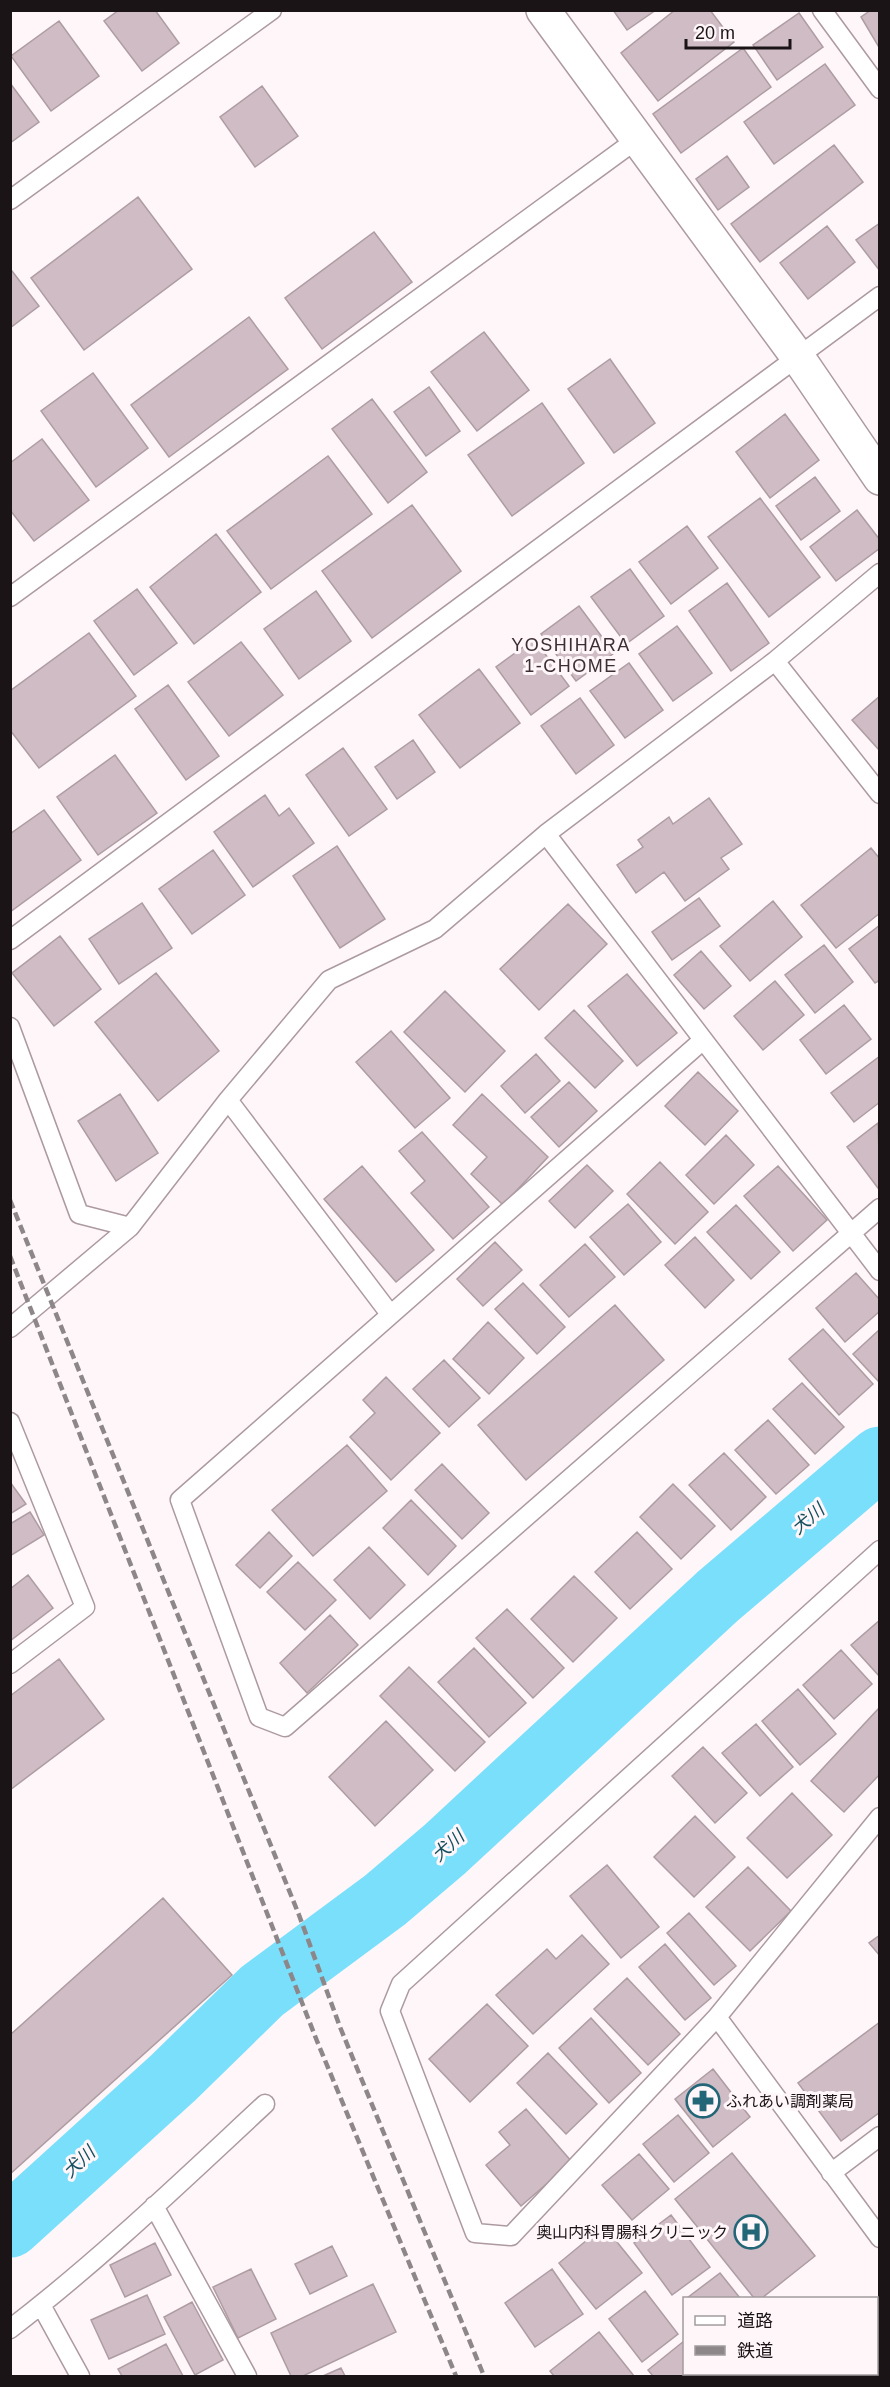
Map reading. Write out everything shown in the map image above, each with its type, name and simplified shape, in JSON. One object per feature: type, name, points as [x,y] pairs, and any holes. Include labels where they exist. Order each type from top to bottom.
[{"type":"street","points":[[543,10],[636,140],[797,356],[879,478]]},
{"type":"lane","points":[[10,200],[272,10]]},
{"type":"lane","points":[[822,10],[879,89]]},
{"type":"lane","points":[[10,597],[636,140]]},
{"type":"lane","points":[[10,940],[879,296]]},
{"type":"lane","points":[[10,1328],[130,1227],[228,1100],[329,980],[435,929],[546,834],[775,661],[879,573]]},
{"type":"lane","points":[[775,661],[879,794]]},
{"type":"lane","points":[[546,834],[879,1271]]},
{"type":"lane","points":[[10,1027],[79,1214],[130,1227]]},
{"type":"lane","points":[[702,1041],[180,1500],[259,1717],[285,1727],[879,1208]]},
{"type":"lane","points":[[228,1100],[390,1314]]},
{"type":"lane","points":[[10,1422],[85,1607],[10,1664]]},
{"type":"lane","points":[[879,1550],[401,1984],[390,2011],[475,2233],[511,2236],[717,2017],[879,1817]]},
{"type":"lane","points":[[717,2017],[879,2238]]},
{"type":"lane","points":[[10,2329],[41,2305],[154,2206],[265,2104]]},
{"type":"lane","points":[[831,2173],[879,2136]]},
{"type":"lane","points":[[154,2206],[247,2376]]},
{"type":"lane","points":[[41,2305],[80,2376]]},
{"type":"building","points":[[119,10],[155,10],[179,43],[142,71],[104,21]]},
{"type":"building","points":[[613,10],[656,10],[627,30]]},
{"type":"building","points":[[675,10],[710,10],[734,42],[658,101],[621,53]]},
{"type":"building","points":[[871,10],[880,10],[880,49],[861,17]]},
{"type":"building","points":[[799,13],[823,47],[777,80],[753,45]]},
{"type":"building","points":[[59,21],[99,76],[51,111],[11,56]]},
{"type":"building","points":[[743,48],[771,87],[681,153],[653,114]]},
{"type":"building","points":[[825,64],[855,105],[774,164],[744,122]]},
{"type":"building","points":[[10,83],[39,122],[10,143]]},
{"type":"building","points":[[262,86],[298,136],[255,167],[220,117]]},
{"type":"building","points":[[834,145],[863,182],[760,262],[731,224]]},
{"type":"building","points":[[727,156],[749,187],[718,210],[696,179]]},
{"type":"building","points":[[138,197],[192,269],[84,350],[31,278]]},
{"type":"building","points":[[880,223],[880,271],[856,240]]},
{"type":"building","points":[[827,226],[855,262],[808,299],[780,263]]},
{"type":"building","points":[[374,232],[412,282],[322,349],[285,298]]},
{"type":"building","points":[[12,271],[39,306],[10,328],[10,272]]},
{"type":"building","points":[[249,317],[288,369],[169,457],[131,405]]},
{"type":"building","points":[[484,332],[529,390],[477,431],[431,372]]},
{"type":"building","points":[[610,359],[655,423],[614,453],[568,389]]},
{"type":"building","points":[[93,373],[148,448],[96,487],[41,411]]},
{"type":"building","points":[[429,387],[460,431],[426,456],[394,412]]},
{"type":"building","points":[[372,399],[427,472],[388,503],[332,429]]},
{"type":"building","points":[[542,403],[584,463],[512,516],[468,455]]},
{"type":"building","points":[[785,414],[819,460],[770,498],[736,452]]},
{"type":"building","points":[[42,439],[89,500],[34,541],[10,510],[10,463]]},
{"type":"building","points":[[328,456],[372,514],[271,589],[227,531]]},
{"type":"building","points":[[815,477],[840,511],[801,540],[776,506]]},
{"type":"building","points":[[760,498],[820,577],[769,617],[708,537]]},
{"type":"building","points":[[412,505],[461,571],[372,638],[322,571]]},
{"type":"building","points":[[857,510],[880,540],[880,548],[836,581],[810,547]]},
{"type":"building","points":[[687,526],[718,568],[671,604],[639,562]]},
{"type":"building","points":[[216,534],[261,592],[194,644],[150,587]]},
{"type":"building","points":[[630,569],[664,616],[626,644],[591,597]]},
{"type":"building","points":[[727,583],[769,643],[731,671],[689,611]]},
{"type":"building","points":[[137,589],[177,643],[134,675],[94,621]]},
{"type":"building","points":[[316,591],[351,641],[299,679],[264,629]]},
{"type":"building","points":[[579,606],[614,653],[576,681],[541,634]]},
{"type":"building","points":[[677,626],[712,673],[673,701],[639,654]]},
{"type":"building","points":[[89,633],[136,696],[39,768],[10,730],[10,691]]},
{"type":"building","points":[[534,639],[569,686],[531,715],[496,667]]},
{"type":"building","points":[[241,642],[283,695],[229,736],[188,682]]},
{"type":"building","points":[[629,663],[663,710],[625,738],[590,691]]},
{"type":"building","points":[[479,669],[520,723],[460,768],[419,715]]},
{"type":"building","points":[[168,685],[219,756],[186,780],[135,709]]},
{"type":"building","points":[[880,696],[880,751],[852,720]]},
{"type":"building","points":[[580,698],[614,745],[576,774],[541,726]]},
{"type":"building","points":[[413,740],[435,772],[397,799],[375,767]]},
{"type":"building","points":[[343,748],[387,809],[349,836],[306,775]]},
{"type":"building","points":[[115,755],[157,813],[98,855],[57,797]]},
{"type":"building","points":[[265,795],[279,816],[289,808],[314,843],[253,887],[214,832]]},
{"type":"building","points":[[709,798],[742,844],[721,858],[729,869],[685,901],[664,872],[636,893],[617,865],[643,847],[638,840],[669,817],[673,824]]},
{"type":"building","points":[[44,810],[81,860],[10,912],[10,834]]},
{"type":"building","points":[[337,846],[385,919],[340,948],[293,876]]},
{"type":"building","points":[[871,848],[880,859],[880,913],[836,948],[801,905]]},
{"type":"building","points":[[213,850],[245,895],[192,934],[159,889]]},
{"type":"building","points":[[699,898],[720,926],[672,960],[652,932]]},
{"type":"building","points":[[773,901],[802,937],[750,981],[720,946]]},
{"type":"building","points":[[142,903],[172,948],[119,984],[89,939]]},
{"type":"building","points":[[568,904],[607,944],[539,1010],[500,969]]},
{"type":"building","points":[[880,925],[880,980],[875,983],[849,949]]},
{"type":"building","points":[[60,936],[101,989],[54,1026],[12,973]]},
{"type":"building","points":[[824,945],[853,982],[815,1013],[785,975]]},
{"type":"building","points":[[701,951],[731,986],[704,1009],[674,975]]},
{"type":"building","points":[[156,973],[219,1051],[158,1101],[95,1022]]},
{"type":"building","points":[[627,974],[677,1033],[637,1066],[588,1006]]},
{"type":"building","points":[[775,981],[804,1015],[763,1050],[734,1016]]},
{"type":"building","points":[[445,991],[505,1051],[465,1092],[404,1032]]},
{"type":"building","points":[[844,1005],[871,1039],[826,1074],[800,1040]]},
{"type":"building","points":[[574,1010],[623,1061],[595,1088],[545,1038]]},
{"type":"building","points":[[391,1031],[450,1098],[415,1128],[356,1062]]},
{"type":"building","points":[[536,1054],[560,1081],[525,1113],[501,1086]]},
{"type":"building","points":[[880,1056],[880,1102],[854,1122],[831,1093]]},
{"type":"building","points":[[698,1072],[738,1111],[705,1145],[665,1106]]},
{"type":"building","points":[[569,1082],[597,1111],[559,1147],[531,1117]]},
{"type":"building","points":[[120,1094],[158,1153],[116,1181],[78,1121]]},
{"type":"building","points":[[482,1094],[548,1157],[503,1205],[471,1174],[487,1157],[453,1125]]},
{"type":"building","points":[[878,1123],[880,1186],[878,1188],[847,1147]]},
{"type":"building","points":[[422,1132],[489,1207],[453,1239],[411,1193],[425,1181],[399,1151]]},
{"type":"building","points":[[726,1135],[754,1165],[714,1204],[686,1175]]},
{"type":"building","points":[[660,1162],[708,1212],[675,1244],[627,1194]]},
{"type":"building","points":[[587,1165],[613,1191],[575,1228],[549,1201]]},
{"type":"building","points":[[362,1166],[434,1250],[396,1282],[324,1199]]},
{"type":"building","points":[[778,1166],[827,1220],[793,1251],[744,1196]]},
{"type":"building","points":[[628,1204],[661,1242],[624,1275],[590,1237]]},
{"type":"building","points":[[736,1205],[780,1252],[751,1279],[707,1232]]},
{"type":"building","points":[[695,1237],[734,1280],[705,1308],[665,1265]]},
{"type":"building","points":[[495,1242],[522,1270],[483,1306],[457,1279]]},
{"type":"building","points":[[585,1244],[615,1277],[569,1317],[540,1285]]},
{"type":"building","points":[[856,1273],[880,1300],[880,1311],[845,1342],[816,1308]]},
{"type":"building","points":[[523,1283],[565,1327],[537,1354],[495,1309]]},
{"type":"building","points":[[615,1305],[664,1360],[526,1480],[478,1425]]},
{"type":"building","points":[[488,1322],[524,1358],[489,1394],[453,1359]]},
{"type":"building","points":[[823,1329],[873,1384],[839,1415],[789,1359]]},
{"type":"building","points":[[880,1331],[880,1383],[853,1354]]},
{"type":"building","points":[[444,1360],[480,1398],[449,1427],[413,1389]]},
{"type":"building","points":[[386,1377],[440,1433],[391,1480],[350,1437],[375,1413],[363,1400]]},
{"type":"building","points":[[802,1383],[844,1427],[815,1454],[773,1409]]},
{"type":"building","points":[[768,1420],[809,1465],[776,1494],[735,1450]]},
{"type":"building","points":[[347,1445],[387,1491],[313,1556],[272,1510]]},
{"type":"building","points":[[724,1453],[766,1497],[731,1530],[689,1485]]},
{"type":"building","points":[[442,1464],[489,1513],[462,1539],[415,1490]]},
{"type":"building","points":[[10,1482],[26,1504],[10,1514]]},
{"type":"building","points":[[673,1484],[715,1526],[681,1559],[640,1517]]},
{"type":"building","points":[[411,1500],[456,1546],[428,1575],[383,1528]]},
{"type":"building","points":[[30,1512],[44,1535],[10,1556],[10,1524]]},
{"type":"building","points":[[269,1532],[292,1556],[260,1588],[236,1565]]},
{"type":"building","points":[[637,1532],[672,1569],[630,1609],[595,1572]]},
{"type":"building","points":[[369,1547],[405,1585],[370,1619],[334,1580]]},
{"type":"building","points":[[298,1562],[336,1600],[305,1630],[267,1592]]},
{"type":"building","points":[[28,1575],[53,1608],[10,1641],[10,1589]]},
{"type":"building","points":[[574,1576],[617,1618],[573,1662],[531,1619]]},
{"type":"building","points":[[507,1609],[564,1668],[533,1698],[476,1638]]},
{"type":"building","points":[[330,1615],[358,1645],[307,1693],[280,1663]]},
{"type":"building","points":[[880,1620],[880,1677],[851,1645]]},
{"type":"building","points":[[474,1648],[526,1703],[489,1737],[438,1682]]},
{"type":"building","points":[[841,1650],[872,1684],[834,1719],[803,1685]]},
{"type":"building","points":[[59,1659],[104,1719],[10,1790],[10,1696]]},
{"type":"building","points":[[409,1667],[485,1742],[455,1771],[380,1696]]},
{"type":"building","points":[[798,1689],[836,1734],[800,1765],[762,1721]]},
{"type":"building","points":[[880,1707],[880,1774],[844,1812],[811,1781]]},
{"type":"building","points":[[386,1721],[433,1770],[375,1826],[329,1777]]},
{"type":"building","points":[[756,1724],[793,1767],[760,1796],[722,1753]]},
{"type":"building","points":[[703,1747],[747,1793],[715,1823],[672,1776]]},
{"type":"building","points":[[792,1793],[832,1835],[787,1878],[747,1838]]},
{"type":"building","points":[[695,1816],[735,1857],[694,1897],[654,1857]]},
{"type":"building","points":[[607,1865],[659,1927],[621,1958],[570,1896]]},
{"type":"building","points":[[748,1867],[791,1911],[750,1951],[706,1907]]},
{"type":"building","points":[[163,1898],[232,1975],[10,2174],[10,2035]]},
{"type":"building","points":[[689,1913],[736,1966],[714,1985],[667,1933]]},
{"type":"building","points":[[582,1935],[609,1964],[533,2034],[496,1995],[547,1949],[556,1959]]},
{"type":"building","points":[[880,1935],[880,1956],[869,1943]]},
{"type":"building","points":[[665,1944],[711,1998],[685,2020],[639,1967]]},
{"type":"building","points":[[627,1978],[680,2034],[648,2065],[594,2009]]},
{"type":"building","points":[[487,2004],[528,2046],[470,2102],[429,2059]]},
{"type":"building","points":[[591,2018],[641,2073],[609,2103],[559,2048]]},
{"type":"building","points":[[880,2022],[880,2112],[841,2141],[798,2083]]},
{"type":"building","points":[[548,2053],[597,2104],[566,2134],[517,2083]]},
{"type":"building","points":[[713,2069],[750,2117],[713,2147],[675,2099]]},
{"type":"building","points":[[526,2109],[572,2162],[521,2206],[486,2165],[510,2145],[499,2132]]},
{"type":"building","points":[[678,2115],[709,2153],[674,2182],[643,2144]]},
{"type":"building","points":[[732,2153],[815,2256],[763,2297],[753,2297],[675,2199]]},
{"type":"building","points":[[639,2154],[669,2189],[632,2220],[602,2185]]},
{"type":"building","points":[[671,2215],[710,2267],[672,2295],[634,2243]]},
{"type":"building","points":[[604,2226],[642,2273],[596,2309],[559,2263]]},
{"type":"building","points":[[155,2243],[171,2275],[125,2297],[110,2265]]},
{"type":"building","points":[[332,2246],[347,2276],[310,2294],[295,2264]]},
{"type":"building","points":[[251,2269],[276,2319],[238,2338],[213,2287]]},
{"type":"building","points":[[552,2269],[583,2314],[535,2347],[505,2303]]},
{"type":"building","points":[[720,2273],[739,2297],[688,2297]]},
{"type":"building","points":[[373,2284],[396,2332],[303,2376],[291,2376],[271,2333]]},
{"type":"building","points":[[645,2291],[678,2334],[642,2362],[609,2319]]},
{"type":"building","points":[[147,2295],[165,2334],[109,2359],[91,2320]]},
{"type":"building","points":[[192,2302],[223,2360],[195,2375],[164,2317]]},
{"type":"building","points":[[599,2332],[634,2376],[554,2376],[550,2371]]},
{"type":"building","points":[[683,2342],[683,2375],[719,2376],[653,2376],[648,2370]]},
{"type":"building","points":[[166,2344],[183,2376],[122,2376],[118,2369]]},
{"type":"building","points":[[341,2368],[345,2376],[323,2376]]},
{"type":"waterway","name":"犬川","points":[[10,2226],[173,2078],[262,1991],[385,1900],[445,1849],[718,1596],[880,1458]]},
{"type":"railway","points":[[10,1200],[299,1915],[340,2027],[484,2376]]},
{"type":"railway","points":[[10,1256],[317,2041],[456,2376]]},
{"type":"place","name":"ふれあい調剤薬局","points":[[703,2101]]},
{"type":"place","name":"奥山内科胃腸科クリニック","points":[[751,2232]]},
{"type":"district","name":"YOSHIHARA 1-CHOME","points":[[571,655]]}]
